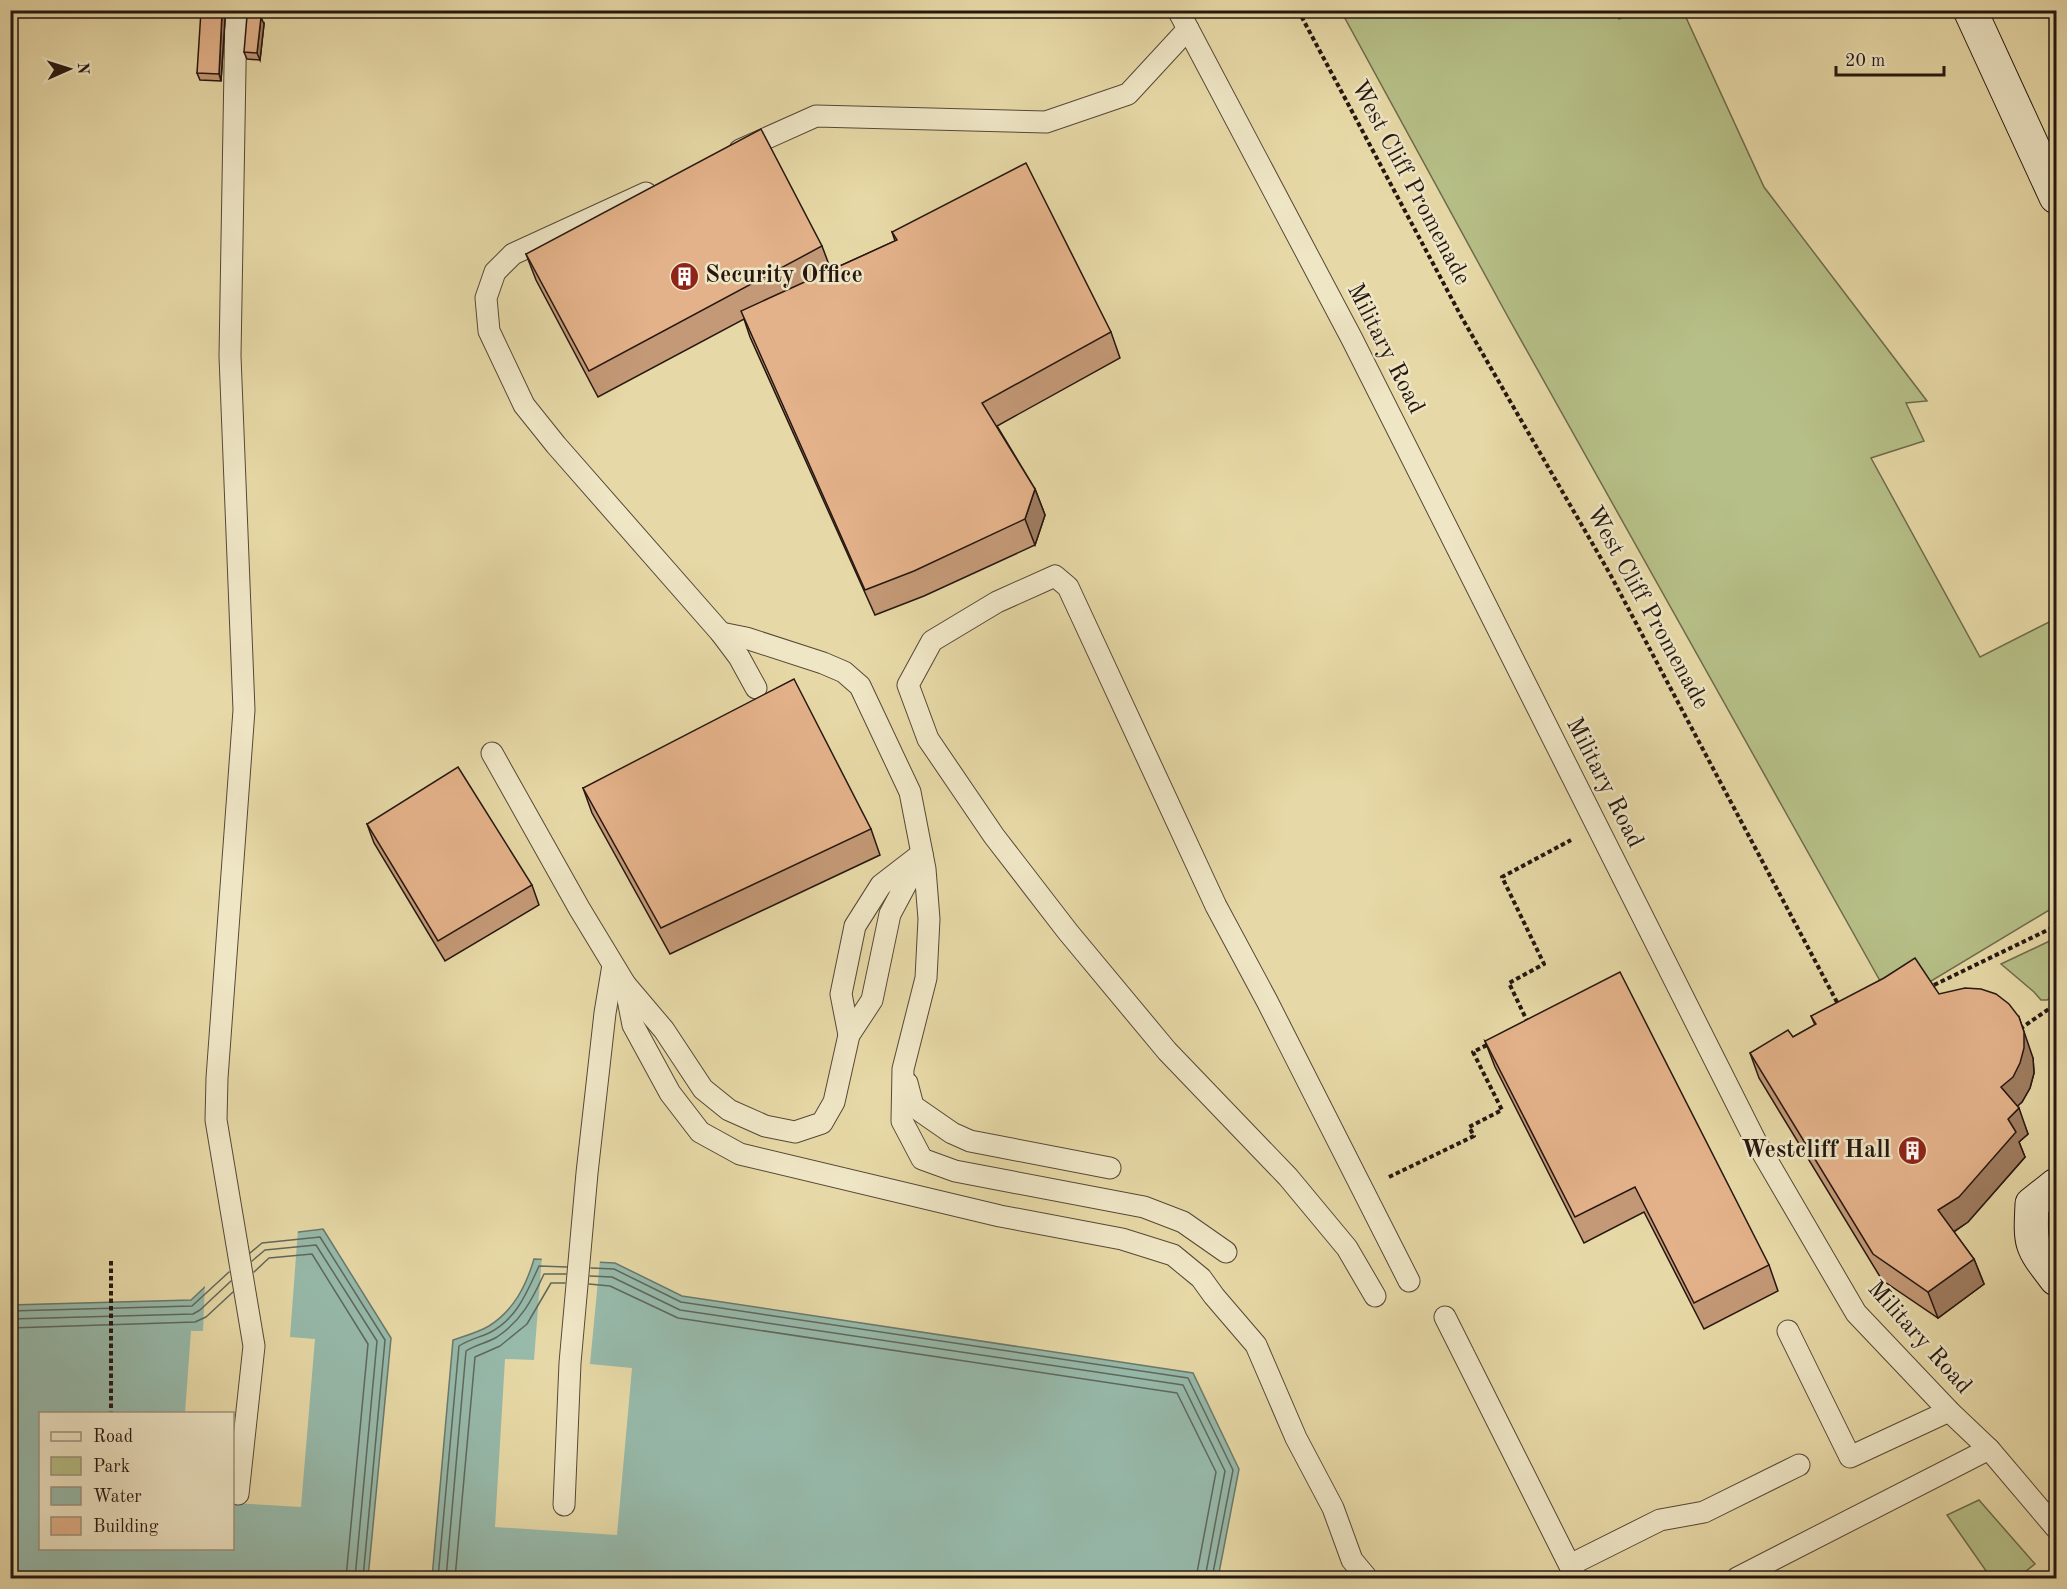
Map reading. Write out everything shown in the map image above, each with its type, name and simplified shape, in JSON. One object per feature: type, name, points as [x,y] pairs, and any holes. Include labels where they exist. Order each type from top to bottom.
[{"type":"main road","points":[[1970,10],[2056,197]]},
{"type":"main road","points":[[2056,1185],[2032,1204],[2030,1236],[2035,1252],[2056,1279]]},
{"type":"lane","points":[[236,10],[230,356],[244,710],[217,1078],[216,1120],[254,1346],[238,1494]]},
{"type":"lane","points":[[718,160],[816,116],[1046,122],[1128,94],[1183,20]]},
{"type":"lane","name":"Military Road","points":[[1183,20],[1352,339],[1755,1140],[1856,1313],[1949,1411],[1989,1449],[2056,1528]]},
{"type":"lane","points":[[663,185],[513,254],[495,272],[486,298],[489,331],[524,405],[556,445],[721,633],[739,657],[756,688]]},
{"type":"lane","points":[[1375,1296],[1347,1248],[1288,1177],[1167,1052],[1068,932],[967,797],[928,738],[908,685],[932,641],[997,602],[1055,576],[1068,587],[1216,906],[1409,1281]]},
{"type":"lane","points":[[721,633],[746,638],[844,672],[860,686],[910,792],[922,854],[929,919],[926,978],[903,1070],[902,1121],[922,1159],[955,1171],[1144,1207],[1183,1222],[1226,1252]]},
{"type":"lane","points":[[492,753],[625,984],[664,1030],[703,1089],[729,1110],[765,1126],[795,1132],[822,1123],[834,1102],[849,1035],[872,1000],[890,914],[922,854]]},
{"type":"lane","points":[[849,1035],[840,994],[855,926],[881,885],[922,854]]},
{"type":"lane","points":[[564,1505],[571,1351],[587,1173],[605,1013],[613,964]]},
{"type":"lane","points":[[625,984],[633,1025],[670,1093],[700,1132],[740,1154],[1000,1216],[1122,1239],[1173,1255],[1201,1278],[1256,1345],[1296,1438],[1333,1508],[1352,1560],[1367,1578]]},
{"type":"lane","points":[[903,1070],[913,1106],[952,1133],[970,1141],[1110,1168]]},
{"type":"lane","points":[[1445,1317],[1573,1572],[1660,1520],[1704,1512],[1799,1465]]},
{"type":"lane","points":[[1788,1331],[1850,1457],[1949,1411]]},
{"type":"lane","points":[[1737,1578],[1989,1449]]},
{"type":"path","name":"West Cliff Promenade","points":[[1298,10],[1462,318],[1610,574],[1841,1008]]},
{"type":"path","points":[[1519,1029],[1529,1024],[1509,983],[1544,964],[1502,877],[1597,826]]},
{"type":"path","points":[[1934,985],[2056,926]]},
{"type":"path","points":[[2019,1030],[2056,1004]]},
{"type":"path","points":[[1362,1189],[1474,1136],[1469,1127],[1502,1110],[1473,1052],[1492,1043]]},
{"type":"path","points":[[111,1261],[111,1412]]},
{"type":"green space","points":[[1615,10],[1619,19],[1638,11],[1683,11],[1764,187],[1927,401],[1906,403],[1924,441],[1871,458],[1980,657],[2053,620],[2056,630],[2056,906],[1893,1004],[1508,317],[1341,11]]},
{"type":"green space","points":[[2056,938],[2056,993],[2047,1000],[2041,1000],[2001,964]]},
{"type":"green space","points":[[1979,1500],[2035,1564],[2017,1578],[1991,1578],[1947,1515]]},
{"type":"water","points":[[323,1229],[391,1338],[368,1578],[11,1578],[10,1305],[191,1300],[258,1237]]},
{"type":"water","points":[[534,1259],[615,1263],[682,1296],[1193,1373],[1239,1469],[1218,1578],[432,1578],[453,1340],[485,1328],[505,1313],[523,1288]]},
{"type":"pier","points":[[298,1229],[290,1337],[315,1339],[301,1507],[234,1503],[234,1412],[185,1412],[191,1331],[203,1331],[205,1283],[257,1234]]},
{"type":"pier","points":[[542,1256],[600,1260],[590,1364],[632,1368],[617,1535],[495,1527],[505,1359],[534,1360]]},
{"type":"building","points":[[201,11],[222,13],[219,74],[197,73]]},
{"type":"building","points":[[247,16],[261,17],[257,53],[244,52]]},
{"type":"building","name":"Security Office","points":[[761,129],[822,246],[589,371],[526,254]]},
{"type":"building","points":[[1026,163],[1111,332],[982,403],[1035,489],[1025,519],[914,571],[865,590],[741,311],[897,240],[892,232]]},
{"type":"building","points":[[794,679],[871,829],[661,928],[583,788]]},
{"type":"building","points":[[458,767],[532,885],[438,941],[367,824]]},
{"type":"building","name":"Westcliff Hall","points":[[1915,958],[1939,994],[1965,988],[1981,989],[1996,994],[2009,1004],[2019,1017],[2024,1032],[2024,1048],[2020,1063],[2013,1077],[2001,1087],[2019,1108],[2008,1119],[2016,1132],[1959,1197],[1938,1210],[1974,1259],[1928,1292],[1873,1254],[1750,1053],[1788,1030],[1793,1037],[1816,1024],[1811,1016],[1884,978]]},
{"type":"building","points":[[1620,972],[1769,1265],[1694,1303],[1635,1187],[1575,1217],[1485,1041]]},
{"type":"building","points":[[2007,1572],[2012,1578],[1998,1578]]},
{"type":"place","name":"Security Office","points":[[684,276]]},
{"type":"place","name":"Westcliff Hall","points":[[1912,1151]]}]
